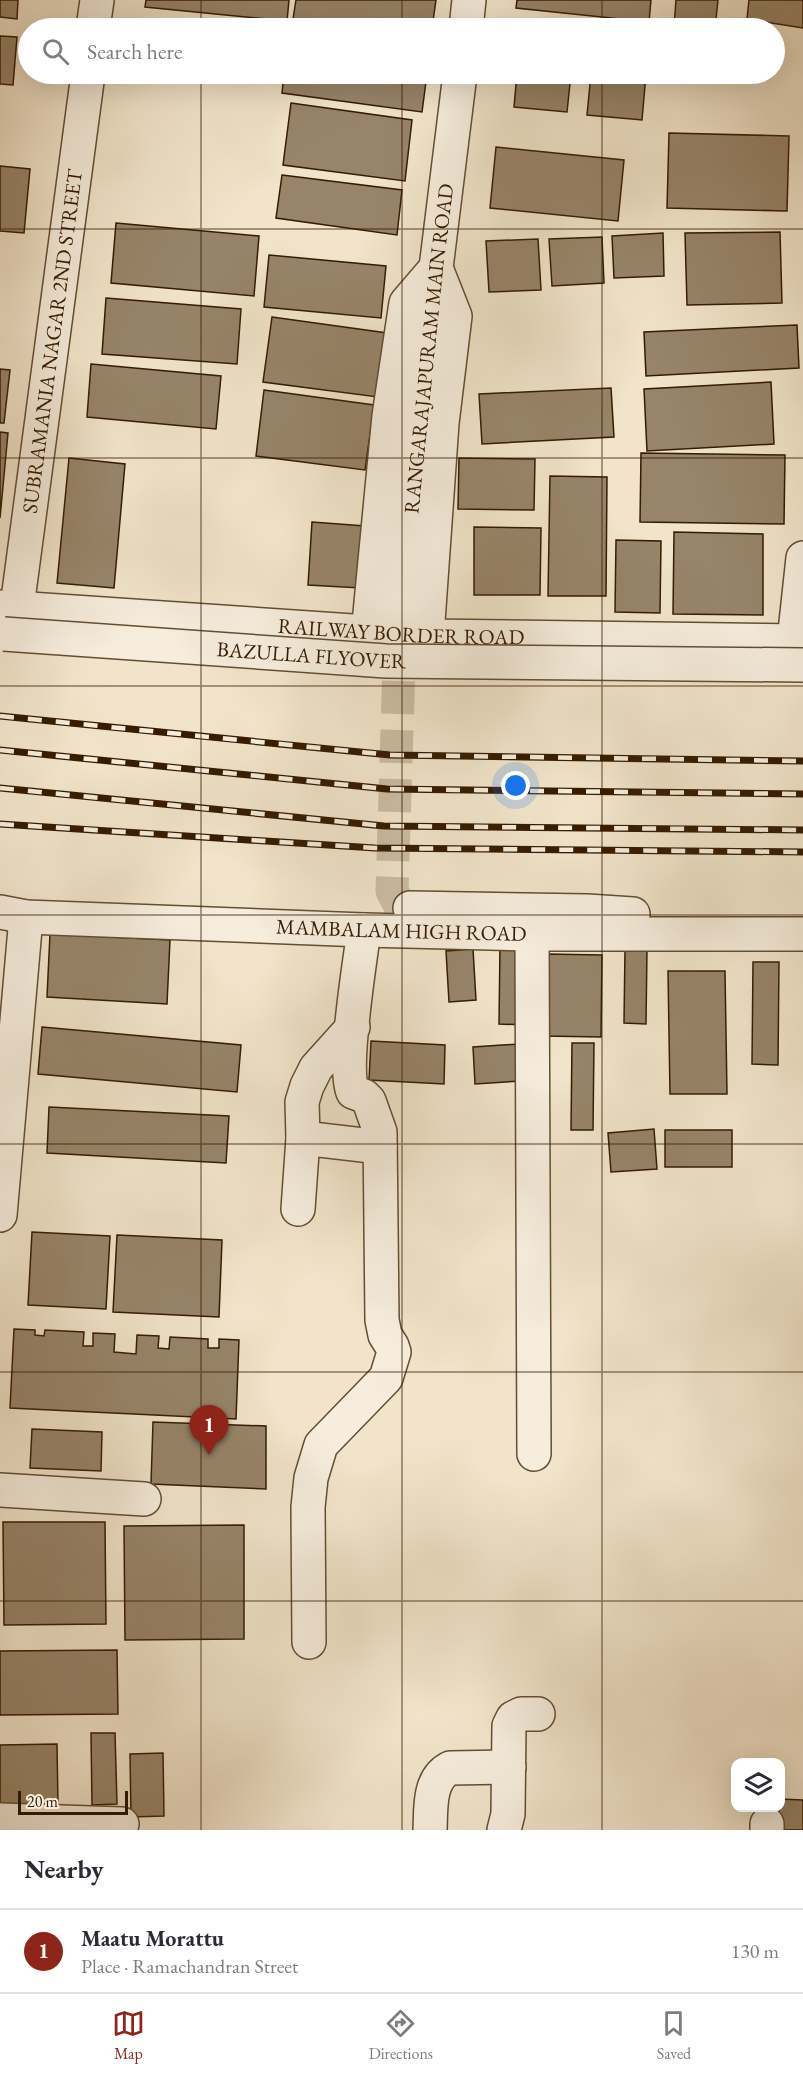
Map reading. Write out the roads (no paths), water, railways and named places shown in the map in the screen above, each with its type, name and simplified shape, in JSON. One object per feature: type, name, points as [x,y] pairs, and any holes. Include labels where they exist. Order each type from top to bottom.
[{"type":"street","points":[[94,18],[97,0]]},
{"type":"street","points":[[467,18],[469,0]]},
{"type":"street","name":"SUBRAMANIA NAGAR 2ND STREET","points":[[6,616],[86,84]]},
{"type":"street","name":"RANGARAJAPURAM MAIN ROAD","points":[[414,631],[436,268],[459,84]]},
{"type":"street","points":[[368,633],[389,416],[406,303],[436,268]]},
{"type":"street","points":[[800,649],[803,558]]},
{"type":"street","name":"RAILWAY BORDER ROAD","points":[[6,616],[368,633],[400,634],[414,631],[800,649]]},
{"type":"street","name":"BAZULLA FLYOVER","points":[[6,616],[386,661],[800,649]]},
{"type":"street","points":[[410,908],[587,911],[641,915],[679,933]]},
{"type":"street","points":[[0,1215],[13,915]]},
{"type":"street","name":"MAMBALAM HIGH ROAD","points":[[13,915],[364,930],[532,934],[803,934]]},
{"type":"street","points":[[309,1642],[308,1507],[311,1478],[321,1445],[386,1377],[394,1352],[385,1335],[382,1320],[380,1132],[369,1101],[364,1096],[353,1092],[351,1086],[353,1027],[364,930]]},
{"type":"street","points":[[532,934],[534,1454]]},
{"type":"street","points":[[298,1209],[303,1138],[302,1102],[316,1068],[353,1027]]},
{"type":"street","points":[[303,1138],[380,1147]]},
{"type":"street","points":[[0,1490],[144,1499]]},
{"type":"street","points":[[504,1830],[508,1814],[509,1726],[513,1718],[521,1714],[538,1714]]},
{"type":"street","points":[[430,1830],[432,1792],[439,1776],[444,1771],[450,1768],[509,1767]]},
{"type":"street","points":[[0,1820],[122,1824]]},
{"type":"tunnel","points":[[400,632],[392,891],[400,906],[410,908]]},
{"type":"railway","points":[[0,716],[390,755],[803,761]]},
{"type":"railway","points":[[0,750],[387,789],[803,794]]},
{"type":"railway","points":[[0,788],[384,826],[803,830]]},
{"type":"railway","points":[[0,824],[375,848],[803,852]]},
{"type":"place","name":"Maatu Morattu","points":[[209,1455]]}]
